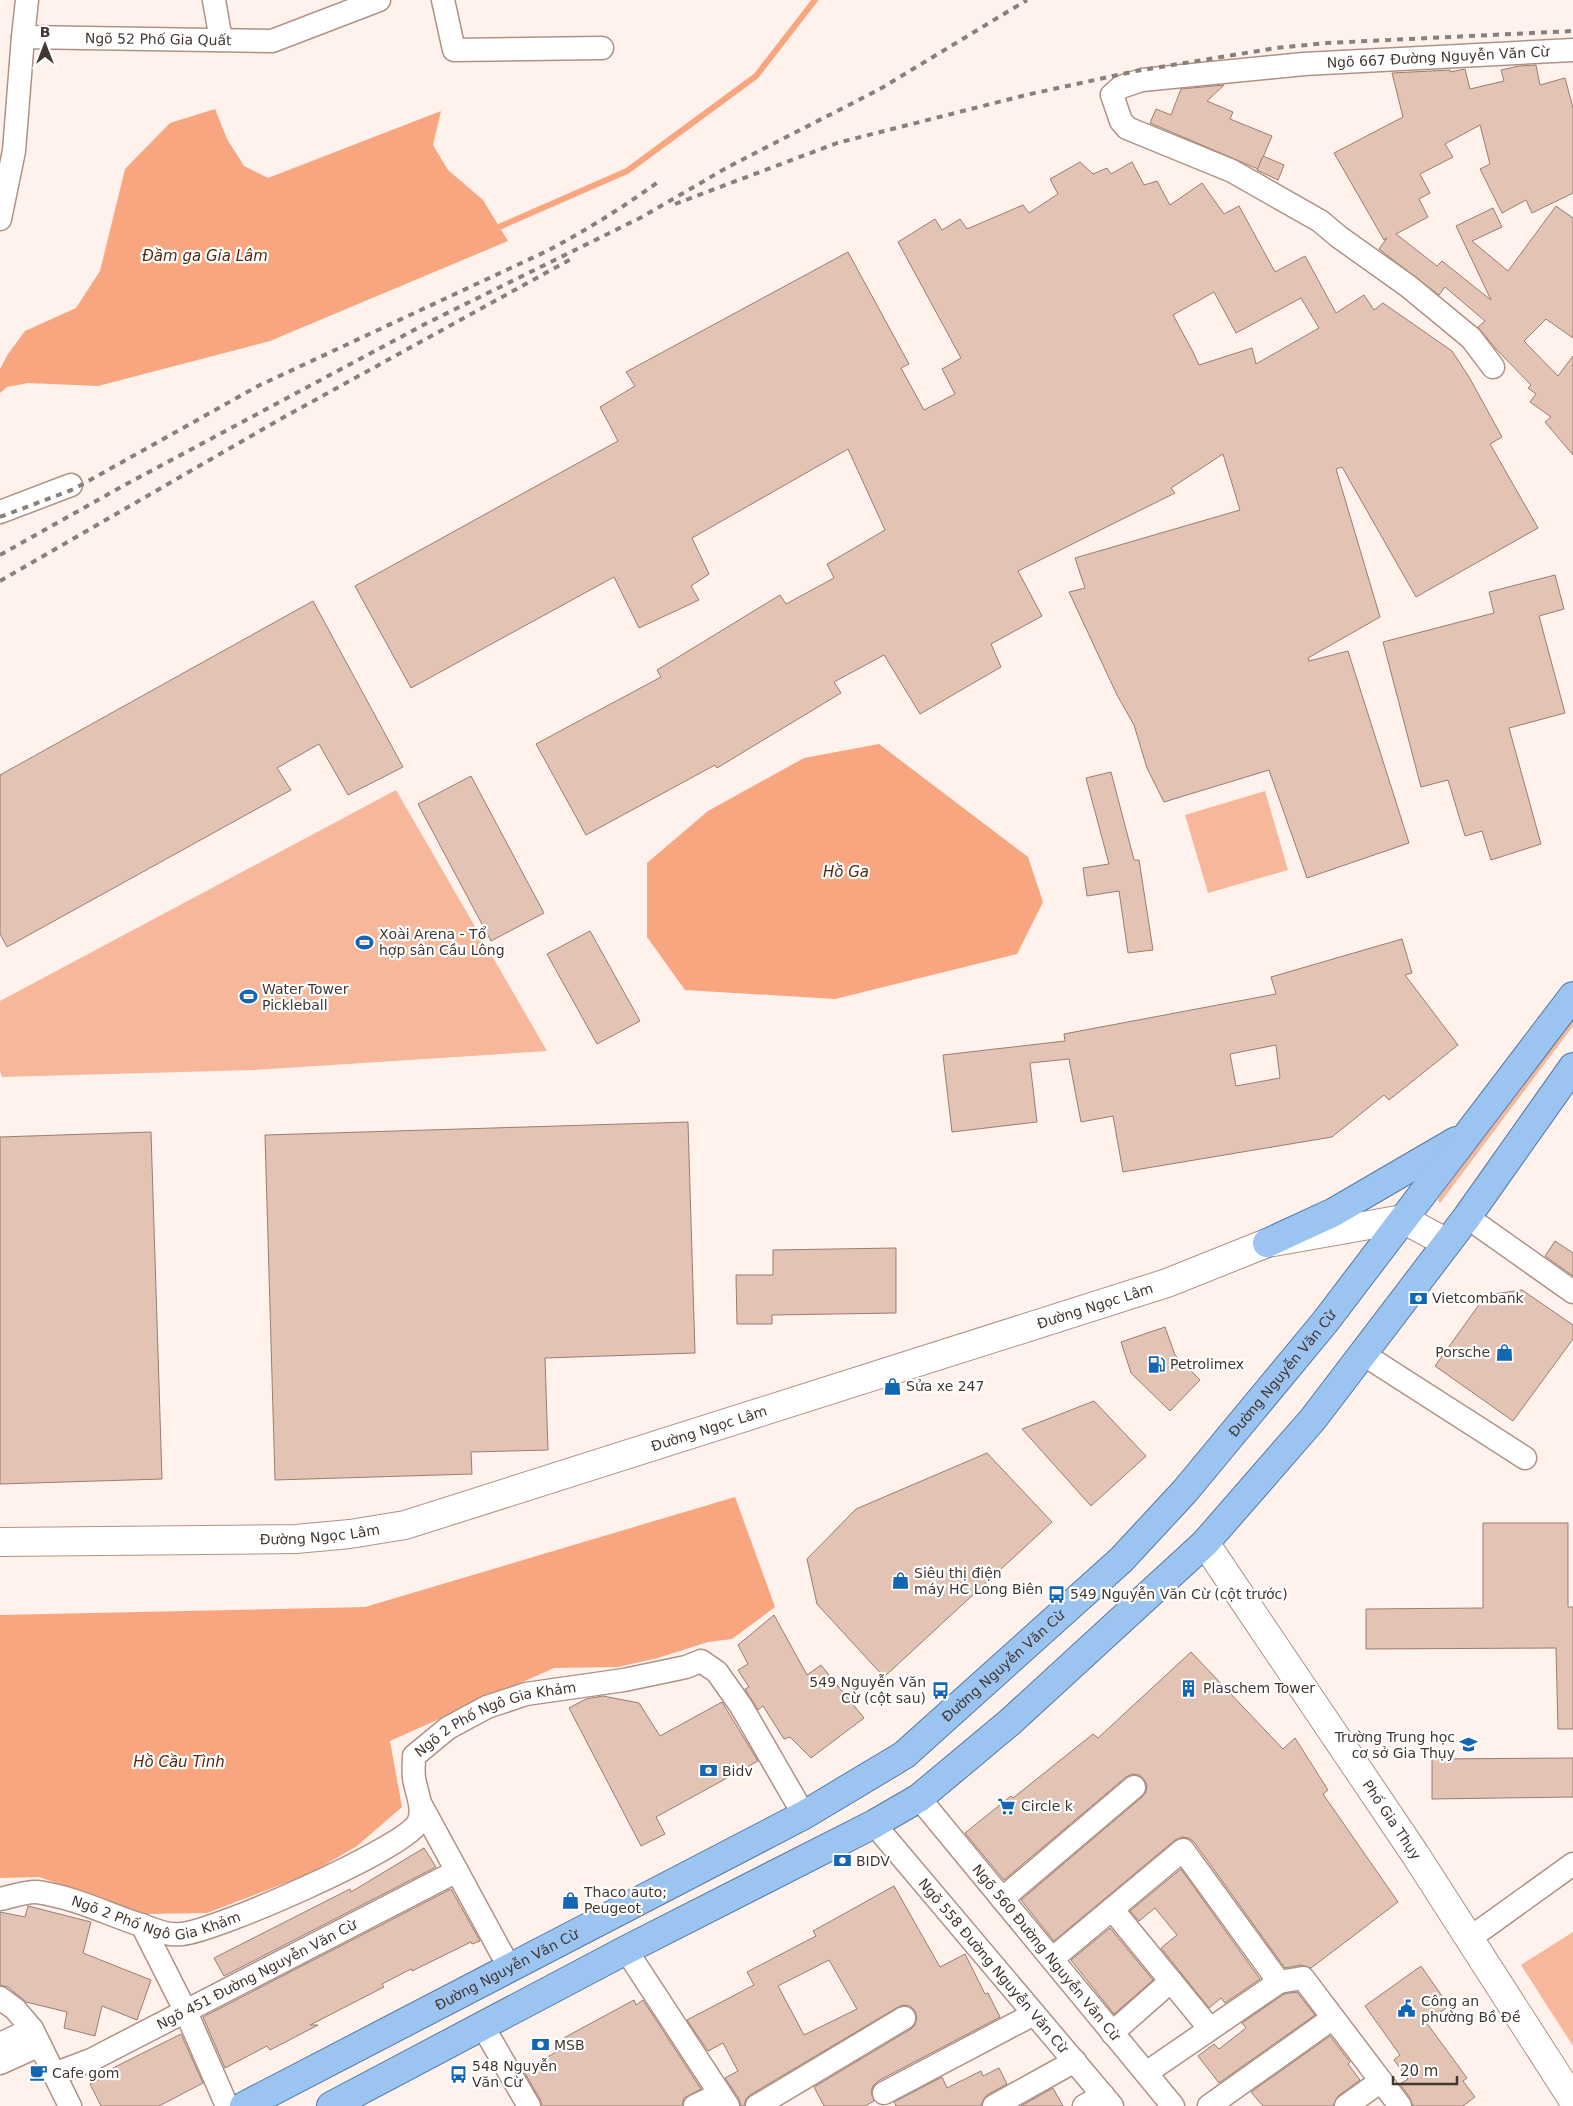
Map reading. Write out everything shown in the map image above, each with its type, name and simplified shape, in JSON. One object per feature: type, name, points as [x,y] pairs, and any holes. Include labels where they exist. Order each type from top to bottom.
[{"type":"main road","name":"Đường Nguyễn Văn Cừ","points":[[244,2106],[804,1815],[904,1755],[1120,1560],[1185,1491],[1325,1322],[1573,996]]},
{"type":"main road","points":[[331,2106],[626,1950],[874,1824],[919,1798],[1032,1703],[1205,1544],[1313,1419],[1467,1217],[1573,1066]]},
{"type":"main road","points":[[1267,1243],[1349,1203],[1466,1136]]},
{"type":"main road","points":[[1403,1219],[1447,1243]]},
{"type":"main road","name":"Đường Ngọc Lâm","points":[[0,1542],[296,1539],[350,1534],[405,1525],[1167,1283],[1267,1243],[1403,1219]]},
{"type":"main road","name":"Phố Gia Thụy","points":[[1205,1544],[1415,1854],[1573,2100]]},
{"type":"street","points":[[0,219],[14,151],[8,112],[23,37],[27,0]]},
{"type":"street","points":[[214,0],[221,40]]},
{"type":"street","name":"Ngõ 52 Phố Gia Quất","points":[[23,37],[272,41],[379,0]]},
{"type":"street","points":[[444,0],[454,50],[602,48]]},
{"type":"street","name":"Ngõ 667 Đường Nguyễn Văn Cừ","points":[[1493,367],[1471,338],[1408,286],[1339,237],[1320,221],[1232,171],[1128,128],[1121,121],[1112,95],[1120,87],[1142,80],[1304,64],[1573,50]]},
{"type":"street","points":[[0,512],[71,485]]},
{"type":"street","points":[[1467,1217],[1573,1292]]},
{"type":"street","points":[[1363,1354],[1525,1458]]},
{"type":"street","name":"Ngõ 2 Phố Ngô Gia Khảm","points":[[0,1899],[35,1892],[78,1901],[161,1932],[183,1934],[234,1919],[274,1903],[352,1865],[398,1840],[418,1823],[421,1805],[414,1777],[414,1756],[448,1728],[487,1707],[526,1694],[624,1680],[686,1667],[700,1661],[717,1672],[742,1706],[804,1815]]},
{"type":"street","points":[[1002,1899],[1134,1787]]},
{"type":"street","name":"Ngõ 560 Đường Nguyễn Văn Cừ","points":[[919,1798],[1173,2106]]},
{"type":"street","points":[[421,1805],[509,1968]]},
{"type":"street","name":"Ngõ 558 Đường Nguyễn Văn Cừ","points":[[874,1824],[1108,2101]]},
{"type":"street","points":[[1052,1959],[1183,1850],[1279,1982]]},
{"type":"street","points":[[1470,1938],[1573,1864]]},
{"type":"street","name":"Ngõ 451 Đường Nguyễn Văn Cừ","points":[[54,2074],[91,2060],[457,1871]]},
{"type":"street","points":[[1112,1909],[1210,2029]]},
{"type":"street","points":[[142,1925],[186,2012],[227,2106]]},
{"type":"street","points":[[626,1950],[724,2100],[694,2106]]},
{"type":"street","points":[[1146,2073],[1279,1982],[1303,1978],[1400,2106]]},
{"type":"street","points":[[1112,2033],[1171,1981]]},
{"type":"street","points":[[0,1998],[15,2009],[36,2037],[70,2106]]},
{"type":"street","points":[[884,2093],[1034,2014]]},
{"type":"street","points":[[757,2106],[904,2018]]},
{"type":"street","points":[[1209,2106],[1333,2018]]},
{"type":"street","points":[[482,2025],[529,2106]]},
{"type":"street","points":[[0,2044],[36,2037]]},
{"type":"street","points":[[0,2063],[36,2037]]},
{"type":"street","points":[[994,2106],[1075,2061]]},
{"type":"street","points":[[1346,2106],[1381,2081]]},
{"type":"street","points":[[1084,2106],[1108,2101]]},
{"type":"shaded area","points":[[396,790],[547,1051],[254,1070],[2,1077],[0,1071],[0,1001]]},
{"type":"shaded area","points":[[1265,791],[1288,870],[1208,893],[1185,815]]},
{"type":"shaded area","points":[[1573,1017],[1573,1026],[1440,1203],[1438,1200],[1440,1196]]},
{"type":"shaded area","points":[[1573,1932],[1573,2046],[1521,1965]]},
{"type":"water","name":"Đầm ga Gia Lâm","points":[[215,109],[227,139],[244,166],[268,178],[441,111],[433,145],[448,170],[483,200],[508,241],[270,341],[98,386],[28,383],[7,387],[0,393],[0,369],[8,354],[25,331],[76,308],[100,271],[125,169],[170,123]]},
{"type":"water","name":"Hồ Ga","points":[[879,744],[1028,857],[1043,902],[1017,954],[835,999],[685,990],[647,937],[647,863],[708,811],[804,758]]},
{"type":"water","name":"Hồ Cầu Tình","points":[[735,1497],[775,1607],[732,1639],[708,1642],[658,1658],[618,1667],[554,1668],[390,1741],[402,1807],[357,1846],[309,1874],[207,1913],[146,1914],[39,1877],[0,1878],[0,1615],[365,1607]]},
{"type":"building","points":[[1536,65],[1540,85],[1565,78],[1573,108],[1573,193],[1532,213],[1526,200],[1502,213],[1480,169],[1490,164],[1480,125],[1445,144],[1453,157],[1420,174],[1430,193],[1419,199],[1428,217],[1396,234],[1437,266],[1442,261],[1491,300],[1456,226],[1493,208],[1502,227],[1472,241],[1508,271],[1556,206],[1573,218],[1573,338],[1546,319],[1524,341],[1558,376],[1573,356],[1573,455],[1545,422],[1551,417],[1530,402],[1536,394],[1528,388],[1531,385],[1496,349],[1478,327],[1485,321],[1445,287],[1439,295],[1379,249],[1387,238],[1384,240],[1334,153],[1403,117],[1392,73],[1450,70],[1450,72],[1465,69],[1470,89],[1504,81],[1501,70]]},
{"type":"building","points":[[1224,85],[1207,101],[1233,112],[1230,119],[1272,136],[1258,169],[1150,123],[1156,109],[1171,115],[1181,89]]},
{"type":"building","points":[[1263,156],[1284,165],[1278,180],[1257,170]]},
{"type":"building","points":[[1080,162],[1093,174],[1107,168],[1111,174],[1132,162],[1144,185],[1157,181],[1170,205],[1202,183],[1224,214],[1239,206],[1275,272],[1305,256],[1336,313],[1364,295],[1374,310],[1383,303],[1452,351],[1469,377],[1502,437],[1490,444],[1538,528],[1416,597],[1342,467],[1336,469],[1380,617],[1308,658],[1309,661],[1348,651],[1409,843],[1307,878],[1269,770],[1164,802],[1147,768],[1134,725],[1117,695],[1069,592],[1085,588],[1075,558],[1240,510],[1223,454],[1171,488],[1175,493],[1018,571],[1042,616],[991,644],[1001,667],[920,714],[884,655],[834,682],[841,693],[717,768],[715,765],[586,835],[536,744],[661,677],[657,670],[780,595],[786,604],[834,578],[827,564],[885,530],[848,449],[692,538],[709,574],[691,586],[699,600],[639,628],[614,577],[411,688],[355,586],[618,441],[600,407],[635,386],[626,372],[848,252],[909,364],[901,368],[924,410],[955,394],[942,369],[961,358],[898,242],[935,219],[942,230],[960,219],[967,229],[1023,205],[1029,213],[1058,194],[1050,179]],"holes":[[[1214,292],[1236,333],[1301,298],[1319,328],[1256,364],[1252,348],[1199,365],[1173,315]]]},
{"type":"building","points":[[1555,575],[1564,609],[1539,616],[1565,713],[1509,728],[1541,844],[1491,860],[1482,831],[1465,836],[1448,780],[1421,787],[1383,642],[1494,613],[1489,592]]},
{"type":"building","points":[[313,601],[403,767],[348,795],[319,744],[277,768],[291,790],[7,947],[0,934],[0,775]]},
{"type":"building","points":[[1111,772],[1134,860],[1139,860],[1153,950],[1128,953],[1119,891],[1087,896],[1083,868],[1109,864],[1086,778]]},
{"type":"building","points":[[471,776],[544,913],[491,941],[418,804]]},
{"type":"building","points":[[590,931],[640,1021],[597,1044],[547,954]]},
{"type":"building","points":[[1402,939],[1412,973],[1405,975],[1458,1045],[1389,1100],[1384,1095],[1332,1137],[1123,1172],[1113,1116],[1081,1122],[1069,1059],[1030,1063],[1037,1122],[952,1132],[943,1055],[1065,1041],[1064,1034],[1276,994],[1271,977]],"holes":[[[1276,1045],[1280,1078],[1236,1086],[1230,1054]]]},
{"type":"building","points":[[688,1122],[695,1353],[545,1358],[548,1450],[471,1452],[472,1474],[275,1480],[265,1135]]},
{"type":"building","points":[[151,1132],[162,1479],[0,1484],[0,1137]]},
{"type":"building","points":[[1555,1241],[1573,1253],[1573,1276],[1545,1256]]},
{"type":"building","points":[[896,1248],[896,1313],[772,1315],[772,1324],[737,1324],[736,1275],[773,1275],[773,1250]]},
{"type":"building","name":"Porsche","points":[[1522,1290],[1573,1325],[1573,1339],[1513,1421],[1435,1366],[1486,1295]]},
{"type":"building","name":"Petrolimex","points":[[1165,1327],[1175,1355],[1200,1380],[1170,1411],[1131,1373],[1121,1342]]},
{"type":"building","points":[[1094,1401],[1146,1456],[1091,1506],[1022,1429]]},
{"type":"building","name":"Siêu thị điện máy HC Long Biên","points":[[987,1453],[1052,1522],[884,1677],[817,1604],[807,1559],[856,1509]]},
{"type":"building","points":[[1483,1523],[1568,1523],[1568,1607],[1573,1607],[1573,1729],[1558,1729],[1556,1648],[1366,1649],[1366,1609],[1483,1608]]},
{"type":"building","points":[[774,1615],[807,1675],[821,1665],[864,1718],[811,1758],[790,1737],[784,1739],[763,1706],[758,1710],[745,1689],[749,1687],[738,1670],[748,1664],[738,1645]]},
{"type":"building","points":[[1191,1652],[1283,1749],[1295,1738],[1328,1790],[1323,1794],[1398,1902],[1311,1968],[1301,1965],[1285,1968],[1194,1842],[1189,1838],[1182,1837],[1175,1840],[1054,1941],[1021,1900],[1142,1797],[1146,1792],[1147,1785],[1139,1775],[1132,1774],[1126,1777],[1004,1880],[965,1833],[1011,1796],[1013,1798],[1093,1734],[1098,1738]]},
{"type":"building","points":[[603,1696],[639,1703],[660,1736],[722,1702],[758,1761],[656,1817],[665,1834],[641,1846],[569,1708],[586,1699]]},
{"type":"building","points":[[1573,1758],[1573,1797],[1432,1799],[1432,1759]]},
{"type":"building","points":[[424,1848],[436,1867],[224,1976],[214,1958],[350,1889],[351,1892]]},
{"type":"building","points":[[1181,1869],[1260,1979],[1225,2003],[1221,1998],[1209,2008],[1161,1948],[1177,1935],[1155,1908],[1139,1921],[1130,1911]]},
{"type":"building","points":[[894,1886],[940,1967],[965,1954],[985,1994],[988,1993],[1000,2017],[878,2081],[873,2086],[871,2092],[874,2101],[865,2106],[824,2106],[814,2087],[915,2025],[917,2017],[915,2011],[910,2006],[903,2005],[750,2095],[746,2099],[744,2106],[741,2106],[739,2099],[725,2078],[738,2071],[723,2043],[708,2051],[687,2020],[754,1985],[747,1972],[816,1936],[813,1931]],"holes":[[[829,1960],[857,2009],[804,2035],[778,1986]]]},
{"type":"building","points":[[451,1889],[480,1941],[472,1944],[471,1942],[412,1971],[411,1969],[382,1984],[384,1987],[310,2025],[318,2025],[270,2050],[267,2046],[225,2068],[203,2017]]},
{"type":"building","points":[[28,1906],[91,1922],[83,1953],[151,1980],[137,2020],[102,2006],[95,2036],[64,2028],[67,2012],[26,2002],[8,1987],[0,1985],[0,1912],[25,1917]]},
{"type":"building","points":[[1110,1928],[1153,1980],[1114,2014],[1071,1960]]},
{"type":"building","points":[[1421,1966],[1449,2006],[1426,2022],[1467,2078],[1463,2081],[1475,2097],[1463,2106],[1413,2106],[1400,2084],[1408,2079],[1394,2060],[1400,2055],[1365,2006]]},
{"type":"building","points":[[1297,1992],[1315,2015],[1219,2083],[1198,2056],[1214,2044],[1219,2049],[1246,2028],[1242,2023],[1284,1994]]},
{"type":"building","points":[[634,2000],[636,2005],[643,2000],[701,2089],[684,2098],[682,2106],[542,2106],[523,2070],[564,2048],[560,2040]]},
{"type":"building","points":[[181,2034],[203,2083],[159,2106],[101,2106],[90,2084],[109,2075],[109,2070]]},
{"type":"building","points":[[1330,2036],[1350,2062],[1348,2064],[1360,2080],[1338,2096],[1333,2106],[1263,2106],[1251,2092]]},
{"type":"building","points":[[999,2068],[1007,2084],[987,2095],[981,2106],[896,2106],[894,2102],[942,2077],[947,2088],[981,2071],[983,2076]]},
{"type":"building","points":[[1053,2088],[1063,2106],[1021,2106]]},
{"type":"waterway","points":[[499,227],[627,171],[756,76],[815,0]]},
{"type":"railway","points":[[0,555],[121,487],[427,323],[642,217],[728,167],[880,89],[1027,0]]},
{"type":"railway","points":[[675,204],[837,143],[1026,95],[1136,71],[1276,48],[1327,43],[1573,31]]},
{"type":"railway","points":[[0,517],[74,489],[258,386],[545,252],[603,219],[658,182]]},
{"type":"railway","points":[[0,581],[277,421],[571,259]]},
{"type":"place","name":"Xoài Arena - Tổ hợp sân Cầu Lông","points":[[365,942]]},
{"type":"place","name":"Water Tower Pickleball","points":[[248,997]]},
{"type":"place","name":"Vietcombank","points":[[1418,1298]]},
{"type":"place","name":"Porsche","points":[[1504,1352]]},
{"type":"place","name":"Petrolimex","points":[[1156,1364]]},
{"type":"place","name":"Sửa xe 247","points":[[892,1386]]},
{"type":"place","name":"Siêu thị điện máy HC Long Biên","points":[[900,1581]]},
{"type":"place","name":"549 Nguyễn Văn Cừ (cột trước)","points":[[1056,1594]]},
{"type":"place","name":"Plaschem Tower","points":[[1189,1688]]},
{"type":"place","name":"549 Nguyễn Văn Cừ (cột sau)","points":[[940,1690]]},
{"type":"place","name":"Trường Trung học cơ sở Gia Thụy","points":[[1469,1745]]},
{"type":"place","name":"Bidv","points":[[708,1771]]},
{"type":"place","name":"Circle k","points":[[1007,1806]]},
{"type":"place","name":"BIDV","points":[[842,1861]]},
{"type":"place","name":"Thaco auto; Peugeot","points":[[570,1900]]},
{"type":"place","name":"Công an phường Bồ Đề","points":[[1407,2009]]},
{"type":"place","name":"MSB","points":[[540,2045]]},
{"type":"place","name":"Cafe gom","points":[[38,2073]]},
{"type":"place","name":"548 Nguyễn Văn Cừ","points":[[458,2074]]}]
